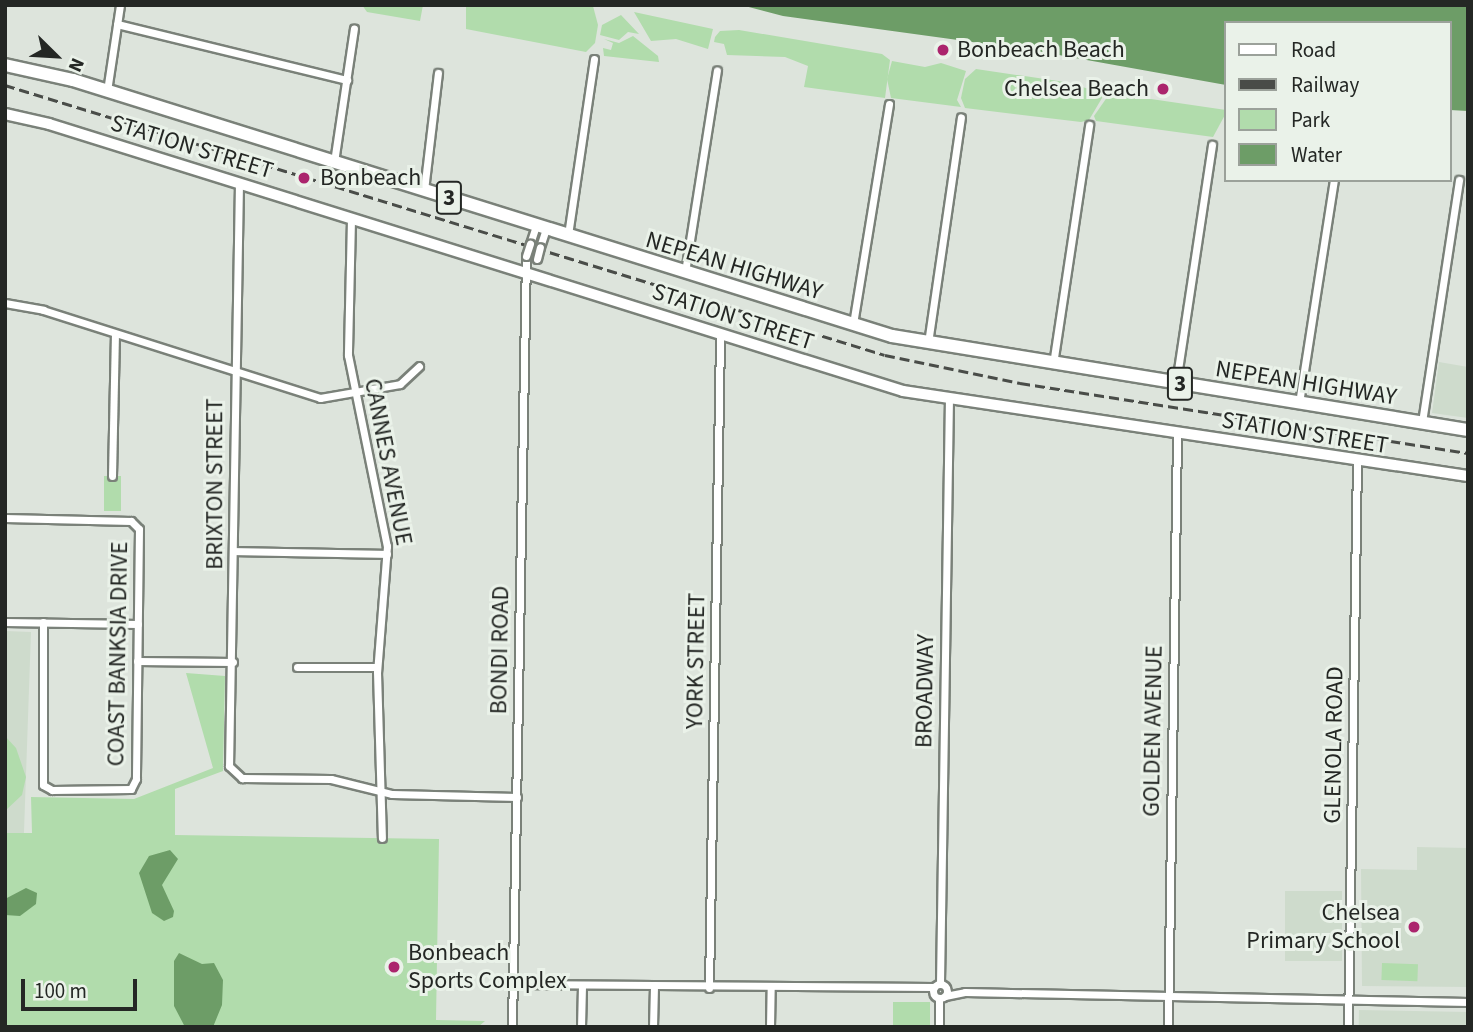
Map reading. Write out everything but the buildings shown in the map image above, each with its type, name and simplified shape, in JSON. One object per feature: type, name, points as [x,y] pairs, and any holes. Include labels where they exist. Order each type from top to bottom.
[{"type":"highway","name":"NEPEAN HIGHWAY","points":[[5,65],[107,91],[853,325],[928,344],[1468,430]]},
{"type":"street","points":[[107,91],[120,5]]},
{"type":"street","points":[[117,24],[347,80]]},
{"type":"street","points":[[334,162],[354,29]]},
{"type":"street","points":[[568,236],[594,59]]},
{"type":"street","points":[[685,273],[717,71]]},
{"type":"street","points":[[424,190],[438,73]]},
{"type":"street","points":[[853,325],[889,104]]},
{"type":"street","name":"STATION STREET","points":[[5,114],[239,183],[870,382],[949,400],[1357,463],[1468,477]]},
{"type":"street","points":[[928,344],[961,117]]},
{"type":"street","points":[[1053,364],[1089,125]]},
{"type":"street","points":[[1175,384],[1212,145]]},
{"type":"street","points":[[1422,422],[1459,180]]},
{"type":"street","points":[[1299,403],[1334,182]]},
{"type":"street","name":"BRIXTON STREET","points":[[239,183],[233,662],[229,766],[242,778],[331,779],[383,792]]},
{"type":"street","name":"CANNES AVENUE","points":[[351,219],[347,352],[387,554],[377,667],[383,792],[382,838]]},
{"type":"street","points":[[527,273],[537,259],[541,227]]},
{"type":"street","name":"BONDI ROAD","points":[[512,1027],[515,984],[526,256],[530,243],[541,227]]},
{"type":"street","points":[[5,303],[320,398],[403,383],[419,366]]},
{"type":"street","points":[[113,476],[115,334]]},
{"type":"street","name":"YORK STREET","points":[[709,988],[720,335]]},
{"type":"street","name":"BROADWAY","points":[[939,1027],[949,400]]},
{"type":"street","name":"GOLDEN AVENUE","points":[[1168,1027],[1177,435]]},
{"type":"street","name":"GLENOLA ROAD","points":[[1348,1027],[1357,463]]},
{"type":"street","name":"COAST BANKSIA DRIVE","points":[[5,519],[134,522],[140,535],[133,787],[48,789],[41,780],[43,622]]},
{"type":"street","points":[[234,551],[387,554]]},
{"type":"street","points":[[5,622],[138,624]]},
{"type":"street","points":[[138,662],[233,662]]},
{"type":"street","points":[[297,667],[377,667]]},
{"type":"street","points":[[383,792],[517,797]]},
{"type":"street","points":[[515,984],[1453,999],[1468,1002]]},
{"type":"street","points":[[581,1027],[582,986]]},
{"type":"street","points":[[653,1027],[654,987]]},
{"type":"street","points":[[771,988],[771,1027]]},
{"type":"street","points":[[1453,999],[1468,996]]},
{"type":"shaded area","points":[[1439,362],[1468,367],[1468,418],[1432,413]]},
{"type":"shaded area","points":[[5,631],[31,632],[24,834],[5,833]]},
{"type":"shaded area","name":"Chelsea Primary School","points":[[1417,847],[1468,848],[1468,987],[1362,986],[1361,869],[1417,870]]},
{"type":"shaded area","points":[[1285,891],[1342,891],[1342,961],[1285,961]]},
{"type":"shaded area","name":"Chelsea Primary School","points":[[1359,1010],[1468,1012],[1468,1027],[1359,1027]]},
{"type":"green space","points":[[362,5],[423,5],[420,21],[367,12]]},
{"type":"green space","points":[[466,5],[593,6],[598,25],[595,43],[586,52],[466,29]]},
{"type":"green space","points":[[634,12],[713,29],[708,49],[676,39],[651,41]]},
{"type":"green space","points":[[621,15],[639,34],[628,32],[619,40],[600,35],[602,25]]},
{"type":"green space","points":[[739,30],[882,54],[890,60],[885,98],[804,87],[808,66],[785,57],[727,55],[724,44],[714,42],[720,31]]},
{"type":"green space","points":[[633,36],[658,56],[659,62],[604,56],[603,48],[611,50],[613,43],[604,39],[619,43]]},
{"type":"green space","points":[[892,61],[925,67],[941,63],[966,71],[957,100],[961,107],[891,98],[887,79]]},
{"type":"green space","points":[[976,69],[1065,82],[1103,93],[1102,98],[1089,120],[1081,122],[965,108],[961,98],[965,79]]},
{"type":"green space","points":[[1110,93],[1224,110],[1224,117],[1213,137],[1096,121],[1094,116]]},
{"type":"green space","points":[[104,476],[121,476],[121,511],[104,511]]},
{"type":"green space","points":[[186,673],[225,676],[223,771],[175,789],[175,835],[439,839],[436,1020],[485,1021],[478,1027],[5,1027],[5,833],[32,833],[31,797],[134,799],[213,768]]},
{"type":"green space","points":[[5,736],[16,748],[26,777],[22,795],[5,811]]},
{"type":"green space","points":[[1382,963],[1418,964],[1417,981],[1381,980]]},
{"type":"green space","points":[[893,1002],[930,1002],[930,1027],[893,1027]]},
{"type":"water","points":[[741,5],[1468,5],[1468,111],[1452,110],[1452,21],[1224,21],[1224,85],[1031,50],[783,16]]},
{"type":"water","points":[[170,850],[178,859],[162,885],[174,911],[173,917],[164,921],[152,913],[139,873],[149,856]]},
{"type":"water","points":[[26,888],[37,893],[36,904],[20,916],[5,915],[5,899]]},
{"type":"water","points":[[179,953],[202,964],[214,963],[223,980],[222,1005],[213,1027],[185,1027],[174,1006],[174,961]]},
{"type":"railway","points":[[5,85],[885,355],[1020,383],[1468,453]]},
{"type":"place","name":"Bonbeach Beach","points":[[943,50]]},
{"type":"place","name":"Chelsea Beach","points":[[1163,89]]},
{"type":"place","name":"Bonbeach","points":[[304,178]]},
{"type":"place","name":"Chelsea Primary School","points":[[1414,927]]},
{"type":"place","name":"Bonbeach Sports Complex","points":[[394,967]]}]
